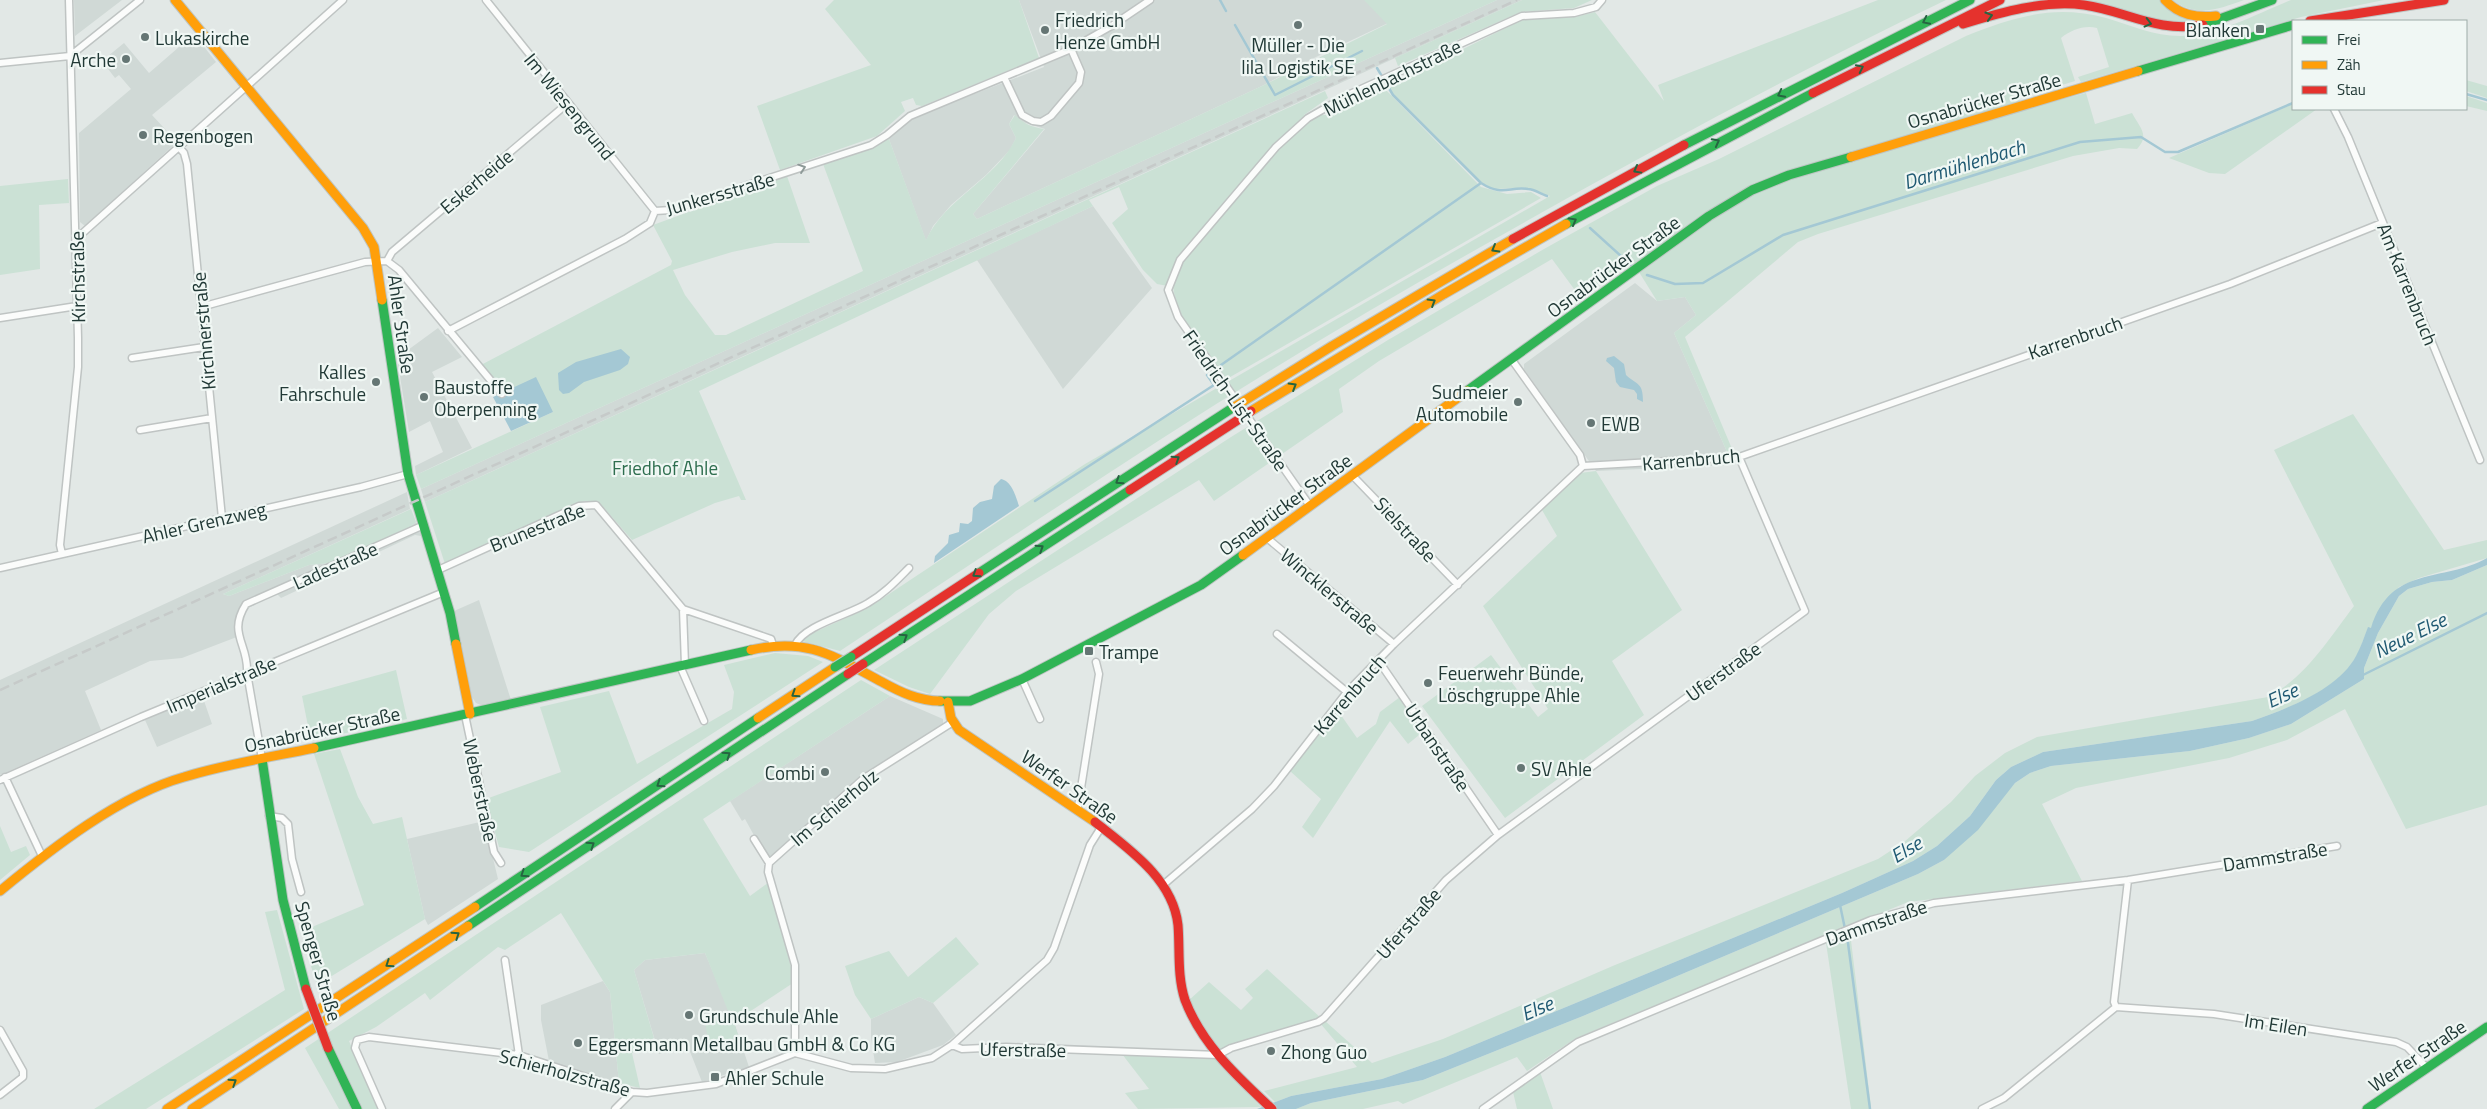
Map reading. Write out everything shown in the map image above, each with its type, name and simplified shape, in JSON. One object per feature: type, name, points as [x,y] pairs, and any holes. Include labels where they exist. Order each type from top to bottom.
[{"type":"main road","name":"Ahler Straße","points":[[175,0],[363,228],[374,247],[408,474],[444,592],[467,714]]},
{"type":"main road","points":[[167,1109],[361,983],[850,657],[1234,407],[1384,314],[1616,182],[1730,120],[1970,0]]},
{"type":"main road","points":[[192,1109],[863,664],[1251,411],[1524,248],[1723,139],[1926,35],[2000,0]]},
{"type":"main road","points":[[2165,0],[2178,11],[2191,16],[2206,18],[2257,0]]},
{"type":"main road","points":[[1926,35],[2008,10],[2036,5],[2057,3],[2084,5],[2151,24],[2179,28],[2219,21],[2272,0]]},
{"type":"main road","points":[[2316,20],[2444,0]]},
{"type":"main road","name":"Osnabrücker Straße","points":[[0,891],[42,856],[126,804],[164,784],[183,777],[773,645],[795,645],[834,656],[903,693],[931,701],[970,700],[1022,679],[1188,592],[1267,538],[1722,207],[1766,184],[1799,172],[2292,25]]},
{"type":"main road","points":[[948,702],[953,722]]},
{"type":"main road","name":"Werfer Straße","points":[[953,722],[959,730],[1078,807],[1102,826],[1163,884],[1176,914],[1179,977],[1183,996],[1197,1028],[1218,1055],[1272,1109]]},
{"type":"main road","name":"Spenger Straße","points":[[262,759],[283,900],[306,989],[328,1048],[357,1109]]},
{"type":"main road","name":"Werfer Straße","points":[[2367,1109],[2487,1028]]},
{"type":"street","name":"Kirchstraße","points":[[62,554],[60,545],[78,367],[69,0]]},
{"type":"street","points":[[0,64],[70,56],[140,0]]},
{"type":"street","points":[[76,239],[343,0]]},
{"type":"street","name":"Im Wiesengrund","points":[[486,0],[655,211]]},
{"type":"street","name":"Junkersstraße","points":[[448,331],[626,238],[650,223],[655,211],[671,210],[871,145],[887,135],[910,116],[1071,49],[1113,25],[1150,0]]},
{"type":"street","name":"Mühlenbachstraße","points":[[1168,290],[1180,260],[1276,147],[1308,118],[1377,81],[1522,16],[1574,13],[1596,7],[1602,0]]},
{"type":"street","points":[[1004,77],[1022,115],[1033,122],[1041,122],[1051,116],[1079,83],[1080,72],[1071,49]]},
{"type":"street","name":"Eskerheide","points":[[387,261],[392,252],[568,103]]},
{"type":"street","name":"Am Karrenbruch","points":[[2334,110],[2348,137],[2480,460]]},
{"type":"street","name":"Kirchnerstraße","points":[[178,147],[184,153],[187,164],[222,518]]},
{"type":"street","name":"Karrenbruch","points":[[1163,884],[1252,808],[1274,786],[1347,692],[1394,644],[1583,466],[1739,457],[2230,284],[2382,223]]},
{"type":"street","points":[[201,307],[365,262],[387,261],[399,270],[502,394]]},
{"type":"street","name":"Friedrich-List-Straße","points":[[1168,290],[1178,317],[1310,506]]},
{"type":"street","points":[[0,318],[77,306]]},
{"type":"street","points":[[132,358],[204,347]]},
{"type":"street","points":[[1512,360],[1580,455],[1583,466]]},
{"type":"street","points":[[140,430],[212,418]]},
{"type":"street","name":"Uferstraße","points":[[952,1045],[962,1048],[1006,1046],[1218,1055],[1232,1048],[1318,1022],[1324,1018],[1446,880],[1498,835],[1806,611],[1739,457]]},
{"type":"street","name":"Ahler Grenzweg","points":[[0,568],[361,487],[408,474]]},
{"type":"street","name":"Sielstraße","points":[[1352,475],[1458,585]]},
{"type":"street","name":"Brunestraße","points":[[438,570],[579,506],[596,505],[683,609]]},
{"type":"street","name":"Ladestraße","points":[[246,604],[424,525]]},
{"type":"street","name":"Wincklerstraße","points":[[1267,538],[1394,644]]},
{"type":"street","points":[[795,645],[804,633],[867,604],[888,590],[909,568]]},
{"type":"street","name":"Imperialstraße","points":[[2,779],[247,673],[444,592]]},
{"type":"street","name":"Spenger Straße","points":[[246,604],[237,623],[247,665],[262,759]]},
{"type":"street","points":[[704,721],[683,666],[683,609],[771,639],[773,645]]},
{"type":"street","points":[[1277,634],[1347,692]]},
{"type":"street","name":"Urbanstraße","points":[[1378,660],[1498,835]]},
{"type":"street","points":[[1078,807],[1099,674],[1096,662]]},
{"type":"street","points":[[1022,679],[1040,719]]},
{"type":"street","name":"Weberstraße","points":[[467,714],[494,852],[501,863]]},
{"type":"street","name":"Im Schierholz","points":[[769,864],[863,779],[953,722]]},
{"type":"street","points":[[2,779],[42,856]]},
{"type":"street","name":"Spenger Straße","points":[[269,816],[282,818],[288,824],[292,859],[301,892]]},
{"type":"street","points":[[754,839],[769,864],[768,872],[794,965],[795,1053],[851,1068],[885,1069],[932,1058],[952,1045],[1047,960],[1054,948],[1090,844],[1102,826]]},
{"type":"street","name":"Dammstraße","points":[[1483,1109],[1578,1042],[1871,920],[1934,902],[2128,880],[2337,846]]},
{"type":"street","points":[[1982,1109],[2004,1098],[2116,1007],[2114,1002],[2128,880]]},
{"type":"street","points":[[505,960],[519,1055]]},
{"type":"street","name":"Im Eilen","points":[[2116,1007],[2214,1014],[2396,1042],[2407,1046],[2426,1068]]},
{"type":"street","points":[[0,1030],[23,1071],[23,1077],[0,1095]]},
{"type":"street","name":"Schierholzstraße","points":[[382,1109],[355,1048],[357,1040],[369,1037],[519,1055],[632,1092],[648,1093],[716,1084],[795,1053]]},
{"type":"street","points":[[615,1109],[632,1092]]},
{"type":"shaded area","points":[[74,0],[122,0],[75,36]]},
{"type":"shaded area","points":[[1019,0],[1426,0],[1405,15],[1316,57],[1264,85],[977,219],[973,214],[1045,129],[1022,122],[1014,115],[1009,124],[1016,138],[1010,150],[986,175],[951,205],[933,226],[926,241],[889,139],[913,118],[1044,67]]},
{"type":"shaded area","points":[[1497,0],[1522,0],[425,502],[421,489]]},
{"type":"shaded area","points":[[194,34],[216,62],[152,115],[177,142],[85,226],[80,222],[79,133],[131,89],[119,75],[115,78],[102,61],[124,43],[149,73]]},
{"type":"shaded area","points":[[1093,206],[1152,288],[1063,389],[977,260]]},
{"type":"shaded area","points":[[1635,283],[1657,301],[1685,297],[1696,315],[1674,333],[1728,454],[1731,465],[1596,471],[1524,369],[1524,364]]},
{"type":"shaded area","name":"Baustoffe Oberpenning","points":[[438,328],[462,357],[432,372],[472,448],[416,475],[415,466],[443,452],[430,421],[409,432],[397,358]]},
{"type":"shaded area","points":[[407,492],[410,509],[223,594],[229,596],[309,565],[331,563],[410,527],[416,522],[421,536],[415,535],[281,598],[277,594],[248,608],[243,615],[240,625],[242,635],[182,658],[150,661],[85,691],[101,730],[0,775],[0,680]]},
{"type":"shaded area","points":[[479,600],[511,700],[483,706],[476,703],[472,697],[454,611]]},
{"type":"shaded area","points":[[202,695],[212,724],[157,747],[145,720]]},
{"type":"shaded area","points":[[890,696],[943,719],[943,727],[865,775],[770,858],[766,857],[745,819],[742,821],[730,801]]},
{"type":"shaded area","points":[[484,821],[498,879],[428,925],[407,839]]},
{"type":"shaded area","name":"Grundschule Ahle","points":[[705,953],[734,1022],[749,1067],[702,1082],[687,1044],[659,1054],[634,970],[645,960]]},
{"type":"shaded area","name":"Eggersmann Metallbau GmbH & Co KG","points":[[603,981],[610,992],[619,1083],[549,1061],[541,1020],[541,1005]]},
{"type":"shaded area","points":[[919,997],[933,1003],[956,1035],[943,1045],[897,1062],[875,1063],[871,1037],[871,1019]]},
{"type":"green space","points":[[834,0],[1019,0],[1039,58],[922,106],[916,105],[913,98],[901,102],[905,111],[877,136],[780,170],[757,106],[871,65],[825,9]]},
{"type":"green space","points":[[1364,0],[1497,0],[421,489],[416,475],[553,412],[502,392],[479,366],[671,265],[672,261],[653,225],[787,176],[810,243],[775,243],[732,252],[673,270],[685,295],[715,335],[726,335],[863,271],[823,164],[889,139],[926,240],[946,212],[996,166],[1007,153],[1016,138],[1009,124],[1015,115],[1028,125],[1044,129],[973,214],[977,219],[1264,85],[1387,24]]},
{"type":"green space","points":[[1522,0],[1592,0],[1574,8],[1521,12],[1398,66],[1395,58]]},
{"type":"green space","points":[[1878,0],[1946,0],[1784,81],[1677,138],[1364,314],[1218,403],[1055,508],[840,651],[802,641],[806,636],[868,608],[1085,464],[1550,196],[1529,188],[1494,189],[1482,183],[1394,95],[1388,86],[1522,20],[1575,17],[1595,12],[1664,101],[1658,85]]},
{"type":"green space","points":[[2060,0],[2162,0],[2202,21],[2178,25]]},
{"type":"green space","points":[[2173,0],[2244,0],[2217,9],[2199,10],[2182,6]]},
{"type":"green space","points":[[2291,0],[2384,0],[2301,17],[2081,82],[2078,77],[2109,67],[2097,28],[2087,27],[2073,31],[2061,38],[2075,81],[2019,98],[2022,110],[2086,93],[2095,124],[2132,113],[2141,127],[2143,135],[2143,140],[2137,149],[2119,148],[2073,156],[1818,234],[1798,242],[1685,337],[1735,456],[1728,454],[1674,333],[1696,315],[1685,297],[1657,301],[1634,264],[1613,273],[1580,297],[1552,259],[1379,361],[1339,389],[1343,412],[1214,501],[1199,480],[1016,591],[989,614],[930,694],[909,687],[874,670],[1231,437],[1388,340],[1544,249],[1657,186],[1719,159],[1966,36],[2017,18],[2069,12],[2106,18],[2142,30],[2170,36],[2195,35],[2237,23]]},
{"type":"green space","points":[[2467,80],[2487,86],[2487,98],[2467,91]]},
{"type":"green space","name":"Friedhof Ahle","points":[[1383,87],[1481,187],[1507,194],[1531,192],[1541,198],[1225,380],[1187,324],[1176,300],[1173,287],[1157,284],[1143,270],[1112,223],[1128,209],[1119,187],[1089,200],[1093,206],[699,391],[746,500],[741,500],[739,496],[715,503],[632,540],[598,501],[585,501],[445,564],[425,502],[1325,91],[1328,98],[1304,115],[1328,115],[1352,100]]},
{"type":"green space","points":[[2467,96],[2487,103],[2487,111],[2467,106]]},
{"type":"green space","points":[[2292,104],[2292,110],[2316,110],[2225,174],[2209,173],[2169,158]]},
{"type":"green space","points":[[68,179],[69,203],[39,205],[40,269],[0,275],[0,186]]},
{"type":"green space","points":[[2353,414],[2444,550],[2487,540],[2487,558],[2419,578],[2399,587],[2371,629],[2368,628],[2358,654],[2348,669],[2324,689],[2280,711],[2252,721],[2043,752],[2011,767],[1996,780],[1970,816],[1937,846],[1913,861],[1842,893],[1445,1057],[1382,1079],[1291,1096],[1275,1102],[1264,1091],[1357,1067],[1320,1023],[1324,1020],[1372,1063],[1443,1039],[1615,965],[1878,859],[1904,842],[1951,802],[1975,776],[2005,753],[2037,737],[2268,697],[2282,689],[2316,657],[2354,606],[2274,450]]},
{"type":"green space","points":[[1596,471],[1682,610],[1612,661],[1644,715],[1505,818],[1422,706],[1491,655],[1538,717],[1548,709],[1483,606],[1557,536],[1542,510],[1580,473]]},
{"type":"green space","points":[[411,509],[416,522],[410,527],[331,563],[309,565],[229,596],[223,594]]},
{"type":"green space","points":[[2487,565],[2487,805],[2406,829],[2345,709],[2287,740],[2229,758],[2076,788],[2042,804],[2082,881],[1908,902],[1576,1038],[1527,1071],[1517,1057],[1403,1104],[1398,1101],[1363,1109],[1296,1109],[1311,1103],[1423,1080],[1583,1016],[1918,874],[1944,860],[2015,783],[2030,773],[2051,766],[2190,751],[2249,738],[2291,724],[2364,679],[2364,668],[2378,633],[2399,596],[2408,589],[2432,582],[2452,580]]},
{"type":"green space","points":[[775,653],[808,656],[823,662],[529,852],[499,847],[486,799],[561,772],[540,707],[609,691],[637,764],[732,709],[734,692],[724,665]]},
{"type":"green space","points":[[396,670],[407,719],[311,741],[302,696]]},
{"type":"green space","points":[[861,680],[890,696],[703,819],[750,896],[769,882],[791,967],[793,983],[734,1022],[740,1042],[710,1051],[705,1022],[728,1011],[705,953],[645,960],[634,970],[654,1038],[632,1053],[640,1088],[619,1083],[610,992],[561,913],[505,950],[498,947],[430,1000],[425,993],[376,1027],[349,1041],[379,1109],[339,1109],[305,1048]]},
{"type":"green space","points":[[1400,697],[1424,731],[1408,744],[1390,721],[1313,838],[1302,827],[1321,799],[1290,771],[1336,708],[1357,738],[1376,724],[1380,712]]},
{"type":"green space","points":[[340,749],[358,797],[373,824],[402,817],[425,919],[317,985],[310,963],[321,954],[312,927],[364,905],[314,754]]},
{"type":"green space","points":[[0,826],[11,852],[26,846],[30,855],[0,880]]},
{"type":"green space","points":[[277,910],[304,1009],[146,1109],[94,1109],[285,990],[265,912]]},
{"type":"green space","points":[[1850,932],[1871,1109],[1851,1109],[1826,943]]},
{"type":"green space","points":[[956,937],[979,964],[933,1003],[919,997],[871,1019],[855,995],[845,966],[889,951],[908,977]]},
{"type":"green space","points":[[1267,969],[1321,1018],[1219,1050],[1203,1031],[1188,1001],[1209,982],[1241,1010],[1253,998],[1245,989]]},
{"type":"green space","points":[[1122,1054],[1215,1059],[1261,1107],[1138,1109],[1125,1093],[1149,1089]]},
{"type":"green space","points":[[1540,1072],[1553,1109],[1517,1109],[1513,1092]]},
{"type":"water","points":[[621,349],[630,357],[628,364],[620,370],[584,382],[569,393],[563,394],[559,390],[558,373],[576,362]]},
{"type":"water","points":[[1614,356],[1624,364],[1626,375],[1641,388],[1643,402],[1637,399],[1637,394],[1634,390],[1620,387],[1616,382],[1614,368],[1606,361],[1607,358]]},
{"type":"water","points":[[536,377],[553,412],[511,431],[493,397]]},
{"type":"water","points":[[1001,479],[1011,486],[1019,506],[934,563],[935,556],[948,543],[949,535],[959,532],[960,523],[968,524],[972,521],[973,508],[980,502],[992,499],[994,486]]},
{"type":"water","points":[[2487,558],[2487,565],[2452,580],[2432,582],[2408,589],[2399,596],[2378,633],[2364,668],[2364,679],[2291,724],[2249,738],[2190,751],[2051,766],[2030,773],[2015,783],[1978,830],[1944,860],[1918,874],[1583,1016],[1423,1080],[1311,1103],[1296,1109],[1257,1109],[1291,1096],[1382,1079],[1445,1057],[1842,893],[1913,861],[1937,846],[1970,816],[1996,780],[2011,767],[2043,752],[2252,721],[2280,711],[2310,697],[2337,679],[2348,668],[2358,653],[2368,627],[2371,628],[2380,608],[2391,594],[2405,584],[2420,578],[2470,566]]},
{"type":"waterway","name":"Darmühlenbach","points":[[1220,0],[1226,11]]},
{"type":"waterway","name":"Darmühlenbach","points":[[1235,25],[1275,95],[1362,51]]},
{"type":"waterway","name":"Darmühlenbach","points":[[1377,68],[1393,95],[1481,183],[1501,190],[1530,189],[1547,196]]},
{"type":"waterway","name":"Darmühlenbach","points":[[2467,94],[2487,100]]},
{"type":"waterway","name":"Darmühlenbach","points":[[1647,275],[1675,284],[1703,283],[1783,235],[2080,142],[2141,137],[2165,152],[2178,152],[2292,103]]},
{"type":"waterway","points":[[1221,365],[1481,183]]},
{"type":"waterway","name":"Darmühlenbach","points":[[1590,228],[1632,266]]},
{"type":"waterway","points":[[1035,501],[1214,385],[1207,375]]},
{"type":"waterway","name":"Neue Else","points":[[2363,675],[2487,613]]},
{"type":"waterway","points":[[1840,905],[1848,943],[1870,1109]]},
{"type":"railway","points":[[0,690],[1517,0]]},
{"type":"traffic: fast","points":[[1684,145],[1970,0]]},
{"type":"traffic: fast","points":[[2203,25],[2272,0]]},
{"type":"traffic: fast","points":[[2138,71],[2292,25]]},
{"type":"traffic: fast","points":[[1566,224],[1813,93]]},
{"type":"traffic: fast","points":[[1467,391],[1709,216],[1752,190],[1789,175],[1851,157]]},
{"type":"traffic: fast","points":[[382,300],[408,474],[450,613],[456,644]]},
{"type":"traffic: fast","points":[[979,573],[1234,407]]},
{"type":"traffic: fast","points":[[863,664],[1130,490]]},
{"type":"traffic: fast","points":[[940,701],[970,701],[1022,679],[1201,585],[1243,555]]},
{"type":"traffic: fast","points":[[314,748],[751,650]]},
{"type":"traffic: fast","points":[[835,667],[851,657]]},
{"type":"traffic: fast","points":[[468,926],[848,674]]},
{"type":"traffic: fast","points":[[475,907],[758,718]]},
{"type":"traffic: fast","points":[[262,759],[283,900],[306,989]]},
{"type":"traffic: fast","points":[[2367,1109],[2487,1027]]},
{"type":"traffic: fast","points":[[328,1048],[357,1109]]},
{"type":"traffic: slow","points":[[175,0],[363,228],[374,247],[382,300]]},
{"type":"traffic: slow","points":[[2165,0],[2176,9],[2188,14],[2216,16]]},
{"type":"traffic: slow","points":[[1851,157],[2138,71]]},
{"type":"traffic: slow","points":[[1251,411],[1444,294],[1566,224]]},
{"type":"traffic: slow","points":[[1244,401],[1332,346],[1513,239]]},
{"type":"traffic: slow","points":[[1243,555],[1467,391]]},
{"type":"traffic: slow","points":[[1234,407],[1244,401]]},
{"type":"traffic: slow","points":[[456,644],[470,714]]},
{"type":"traffic: slow","points":[[751,650],[789,646],[820,651],[917,698],[940,701]]},
{"type":"traffic: slow","points":[[758,718],[835,667]]},
{"type":"traffic: slow","points":[[948,702],[951,718],[959,730],[1095,822]]},
{"type":"traffic: slow","points":[[0,891],[64,841],[135,796],[160,785],[216,768],[314,748]]},
{"type":"traffic: slow","points":[[167,1109],[475,907]]},
{"type":"traffic: slow","points":[[192,1109],[468,926]]},
{"type":"traffic: jam","points":[[1813,93],[2000,0]]},
{"type":"traffic: jam","points":[[2316,20],[2444,0]]},
{"type":"traffic: jam","points":[[1963,24],[2023,8],[2069,4],[2100,8],[2156,24],[2186,27],[2203,25]]},
{"type":"traffic: jam","points":[[1513,239],[1684,145]]},
{"type":"traffic: jam","points":[[1241,418],[1251,411]]},
{"type":"traffic: jam","points":[[1130,490],[1241,418]]},
{"type":"traffic: jam","points":[[851,657],[979,573]]},
{"type":"traffic: jam","points":[[848,674],[863,664]]},
{"type":"traffic: jam","points":[[1095,822],[1135,854],[1159,879],[1168,893],[1178,925],[1182,991],[1192,1016],[1201,1032],[1222,1059],[1272,1109]]},
{"type":"traffic: jam","points":[[306,989],[328,1048]]},
{"type":"place","name":"Müller - Die lila Logistik SE","points":[[1298,25]]},
{"type":"place","name":"Blanken","points":[[2260,29]]},
{"type":"place","name":"Friedrich Henze GmbH","points":[[1045,30]]},
{"type":"place","name":"Lukaskirche","points":[[145,37]]},
{"type":"place","name":"Arche","points":[[126,59]]},
{"type":"place","name":"Regenbogen","points":[[143,135]]},
{"type":"place","name":"Kalles Fahrschule","points":[[376,382]]},
{"type":"place","name":"Baustoffe Oberpenning","points":[[424,397]]},
{"type":"place","name":"Sudmeier Automobile","points":[[1518,402]]},
{"type":"place","name":"EWB","points":[[1591,423]]},
{"type":"place","name":"Trampe","points":[[1089,651]]},
{"type":"place","name":"Feuerwehr Bünde, Löschgruppe Ahle","points":[[1428,683]]},
{"type":"place","name":"SV Ahle","points":[[1521,768]]},
{"type":"place","name":"Combi","points":[[825,772]]},
{"type":"place","name":"Grundschule Ahle","points":[[689,1015]]},
{"type":"place","name":"Eggersmann Metallbau GmbH & Co KG","points":[[578,1043]]},
{"type":"place","name":"Zhong Guo","points":[[1271,1051]]},
{"type":"place","name":"Ahler Schule","points":[[715,1077]]},
{"type":"water label","name":"Else","points":[[2282,695]]},
{"type":"water label","name":"Else","points":[[1906,849]]},
{"type":"water label","name":"Else","points":[[1537,1008]]}]
